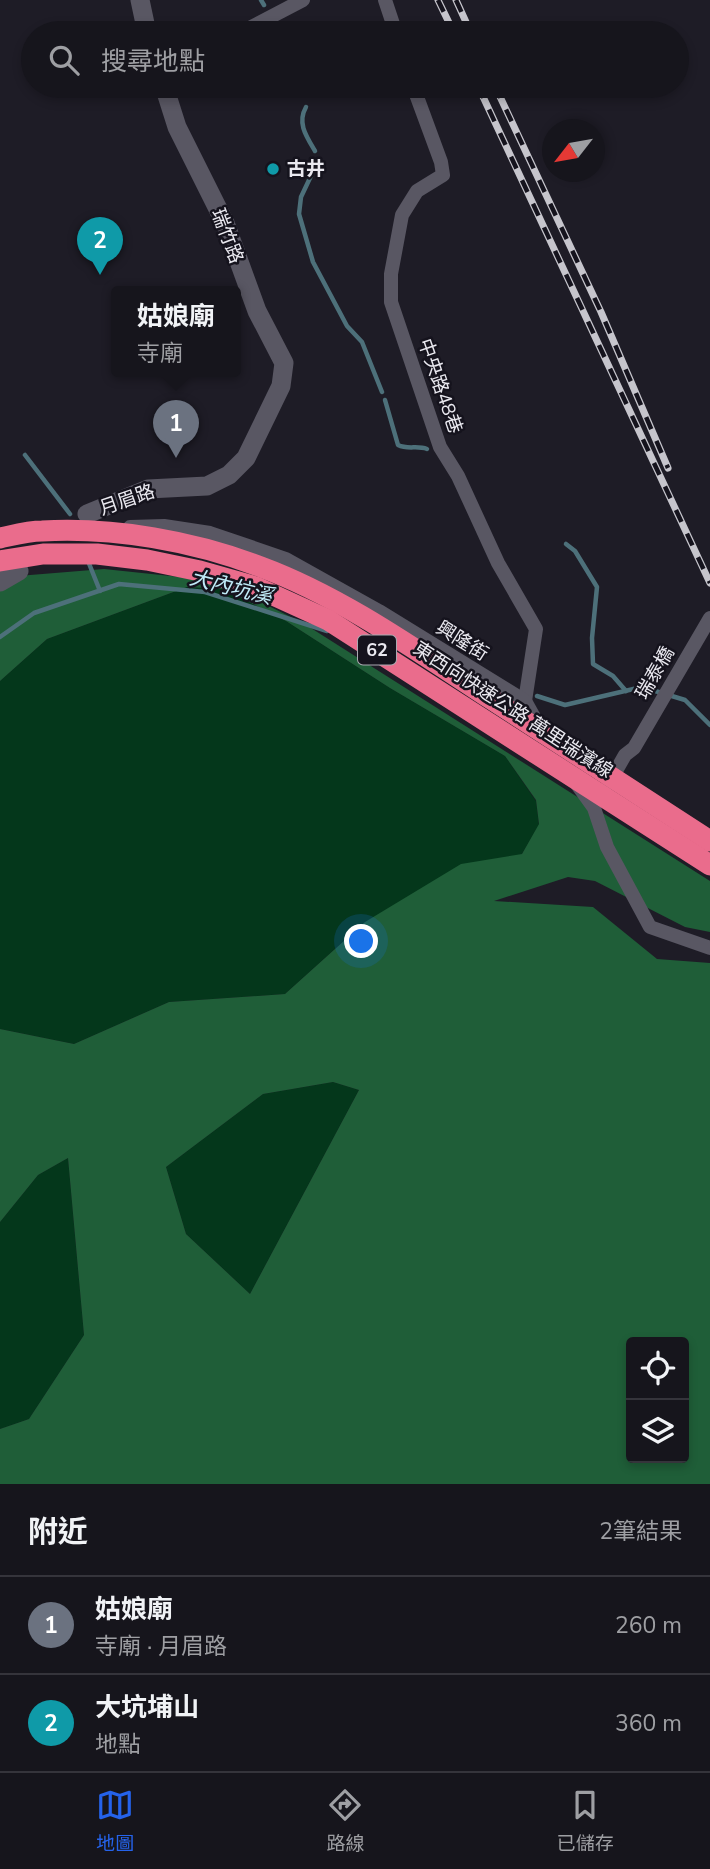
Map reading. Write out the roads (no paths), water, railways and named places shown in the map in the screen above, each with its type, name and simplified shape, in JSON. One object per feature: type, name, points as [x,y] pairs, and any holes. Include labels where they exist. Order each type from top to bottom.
[{"type":"highway","name":"東西向快速公路 萬里瑞濱線","points":[[0,538],[41,531],[148,537],[203,549],[262,567],[337,603],[417,651],[710,841]]},
{"type":"highway","name":"東西向快速公路 萬里瑞濱線","points":[[10,566],[43,554],[109,555],[147,559],[200,570],[256,587],[328,620],[710,865]]},
{"type":"street","points":[[140,0],[144,21]]},
{"type":"street","points":[[263,21],[303,0]]},
{"type":"street","points":[[385,0],[392,21]]},
{"type":"street","name":"瑞竹路","points":[[168,98],[177,127],[225,223],[257,311],[284,363],[281,386]]},
{"type":"street","name":"中央路48巷","points":[[418,98],[442,162],[443,176],[417,191],[402,215],[391,274],[391,302],[440,447],[458,475],[498,563],[536,629],[525,701]]},
{"type":"street","name":"月眉路","points":[[81,520],[148,489],[207,485],[229,475],[246,458],[281,386]]},
{"type":"street","name":"興隆街","points":[[81,520],[164,526],[210,533],[286,559],[379,611],[525,701],[556,754],[594,808],[607,847],[650,927],[710,948]]},
{"type":"street","points":[[0,582],[10,566]]},
{"type":"street","name":"瑞泰橋","points":[[594,808],[710,618]]},
{"type":"street","points":[[556,754],[580,765],[605,765],[630,752]]},
{"type":"waterway","points":[[261,0],[264,5]]},
{"type":"waterway","points":[[306,107],[303,124],[315,151]]},
{"type":"waterway","points":[[318,161],[301,197],[299,214],[313,262],[347,326],[362,342],[382,392]]},
{"type":"waterway","points":[[385,400],[398,445],[427,449]]},
{"type":"waterway","points":[[25,455],[70,514]]},
{"type":"waterway","points":[[566,544],[575,551],[597,587],[592,638],[593,664],[613,676],[626,691]]},
{"type":"waterway","points":[[88,561],[100,591]]},
{"type":"waterway","name":"大內坑溪","points":[[0,637],[34,613],[119,584],[205,592],[327,631]]},
{"type":"waterway","name":"大內坑溪","points":[[537,696],[565,705],[642,687],[685,700],[710,725]]},
{"type":"railway","points":[[438,0],[448,21]]},
{"type":"railway","points":[[456,0],[466,21]]},
{"type":"railway","points":[[484,98],[710,583]]},
{"type":"railway","points":[[501,98],[601,312],[668,468]]},
{"type":"place","name":"古井","points":[[273,169]]},
{"type":"place","name":"大坑埔山","points":[[100,275]]},
{"type":"place","name":"姑娘廟","points":[[176,458]]}]
